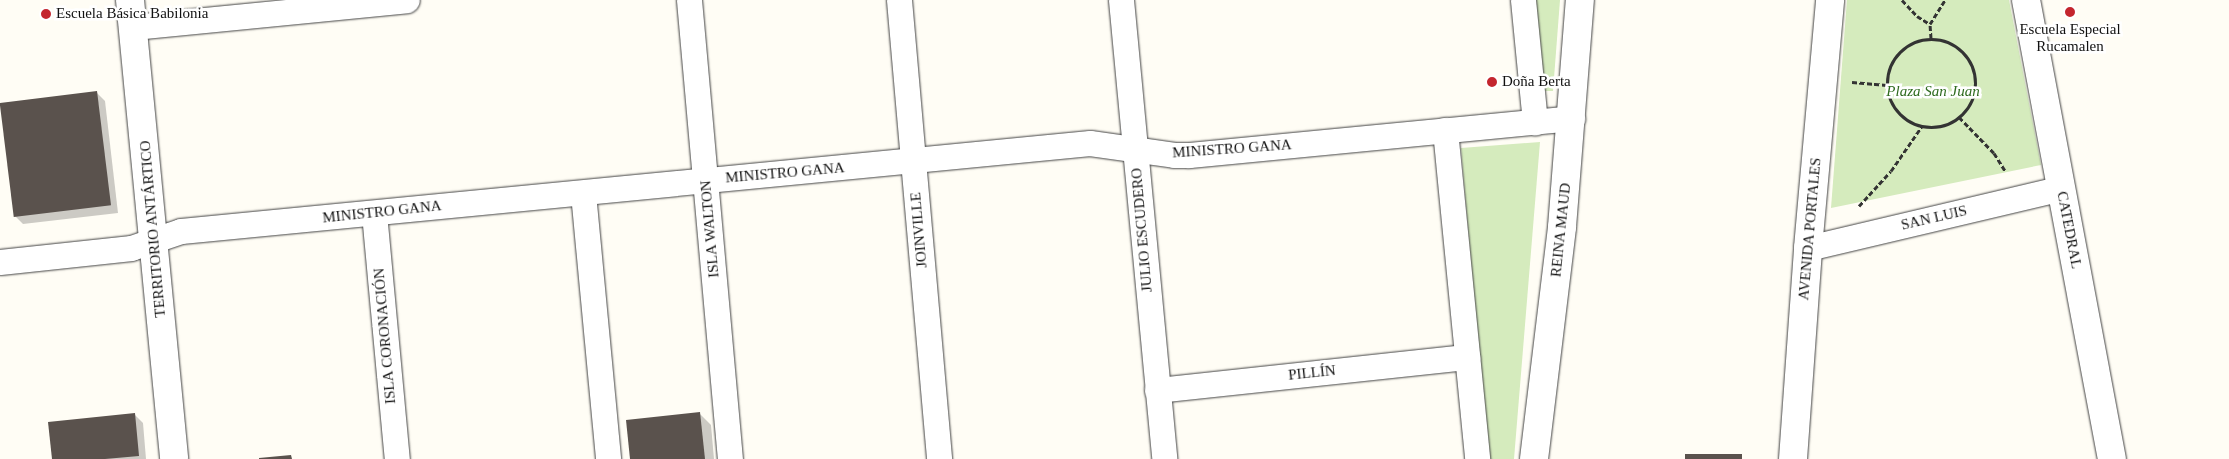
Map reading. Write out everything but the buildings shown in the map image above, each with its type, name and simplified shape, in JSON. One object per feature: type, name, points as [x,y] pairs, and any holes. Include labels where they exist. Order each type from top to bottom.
[{"type":"street","name":"TERRITORIO ANTÁRTICO","points":[[130,0],[174,459]]},
{"type":"street","points":[[133,27],[407,0]]},
{"type":"street","name":"ISLA WALTON","points":[[689,0],[730,459]]},
{"type":"street","name":"JOINVILLE","points":[[899,0],[939,459]]},
{"type":"street","name":"JULIO ESCUDERO","points":[[1121,0],[1164,459]]},
{"type":"street","points":[[1523,0],[1535,122]]},
{"type":"street","name":"REINA MAUD","points":[[1534,459],[1562,227],[1580,0]]},
{"type":"street","name":"AVENIDA PORTALES","points":[[1793,459],[1808,248],[1830,0]]},
{"type":"street","name":"CATEDRAL","points":[[2026,0],[2112,459]]},
{"type":"street","name":"MINISTRO GANA","points":[[0,262],[131,248],[180,231],[1090,144],[1174,155],[1189,155],[1572,118]]},
{"type":"street","points":[[1445,130],[1477,459]]},
{"type":"street","name":"SAN LUIS","points":[[1808,248],[2061,188]]},
{"type":"street","points":[[583,193],[608,459]]},
{"type":"street","name":"ISLA CORONACIÓN","points":[[374,213],[397,459]]},
{"type":"street","name":"PILLÍN","points":[[1157,390],[1467,357]]},
{"type":"path","points":[[1902,0],[1917,16],[1930,24]]},
{"type":"path","points":[[1931,38],[1930,24],[1945,0]]},
{"type":"path","points":[[1931,38],[1952,43],[1968,58],[1975,78],[1972,100],[1959,117],[1942,126],[1922,126],[1904,118],[1892,103],[1887,85],[1890,67],[1899,52],[1914,42],[1931,38]]},
{"type":"path","points":[[1848,82],[1887,85]]},
{"type":"path","points":[[1959,117],[1994,153],[2008,176]]},
{"type":"path","points":[[1855,210],[1891,171],[1922,126]]},
{"type":"green space","points":[[1530,0],[1560,0],[1553,91],[1537,91]]},
{"type":"green space","name":"Plaza San Juan","points":[[1847,0],[2009,0],[2041,165],[1831,208]]},
{"type":"green space","points":[[1540,142],[1514,459],[1488,459],[1461,148]]},
{"type":"place","name":"Escuela Especial Rucamalen","points":[[2070,12]]},
{"type":"place","name":"Escuela Básica Babilonia","points":[[46,14]]},
{"type":"place","name":"Doña Berta","points":[[1492,82]]}]
